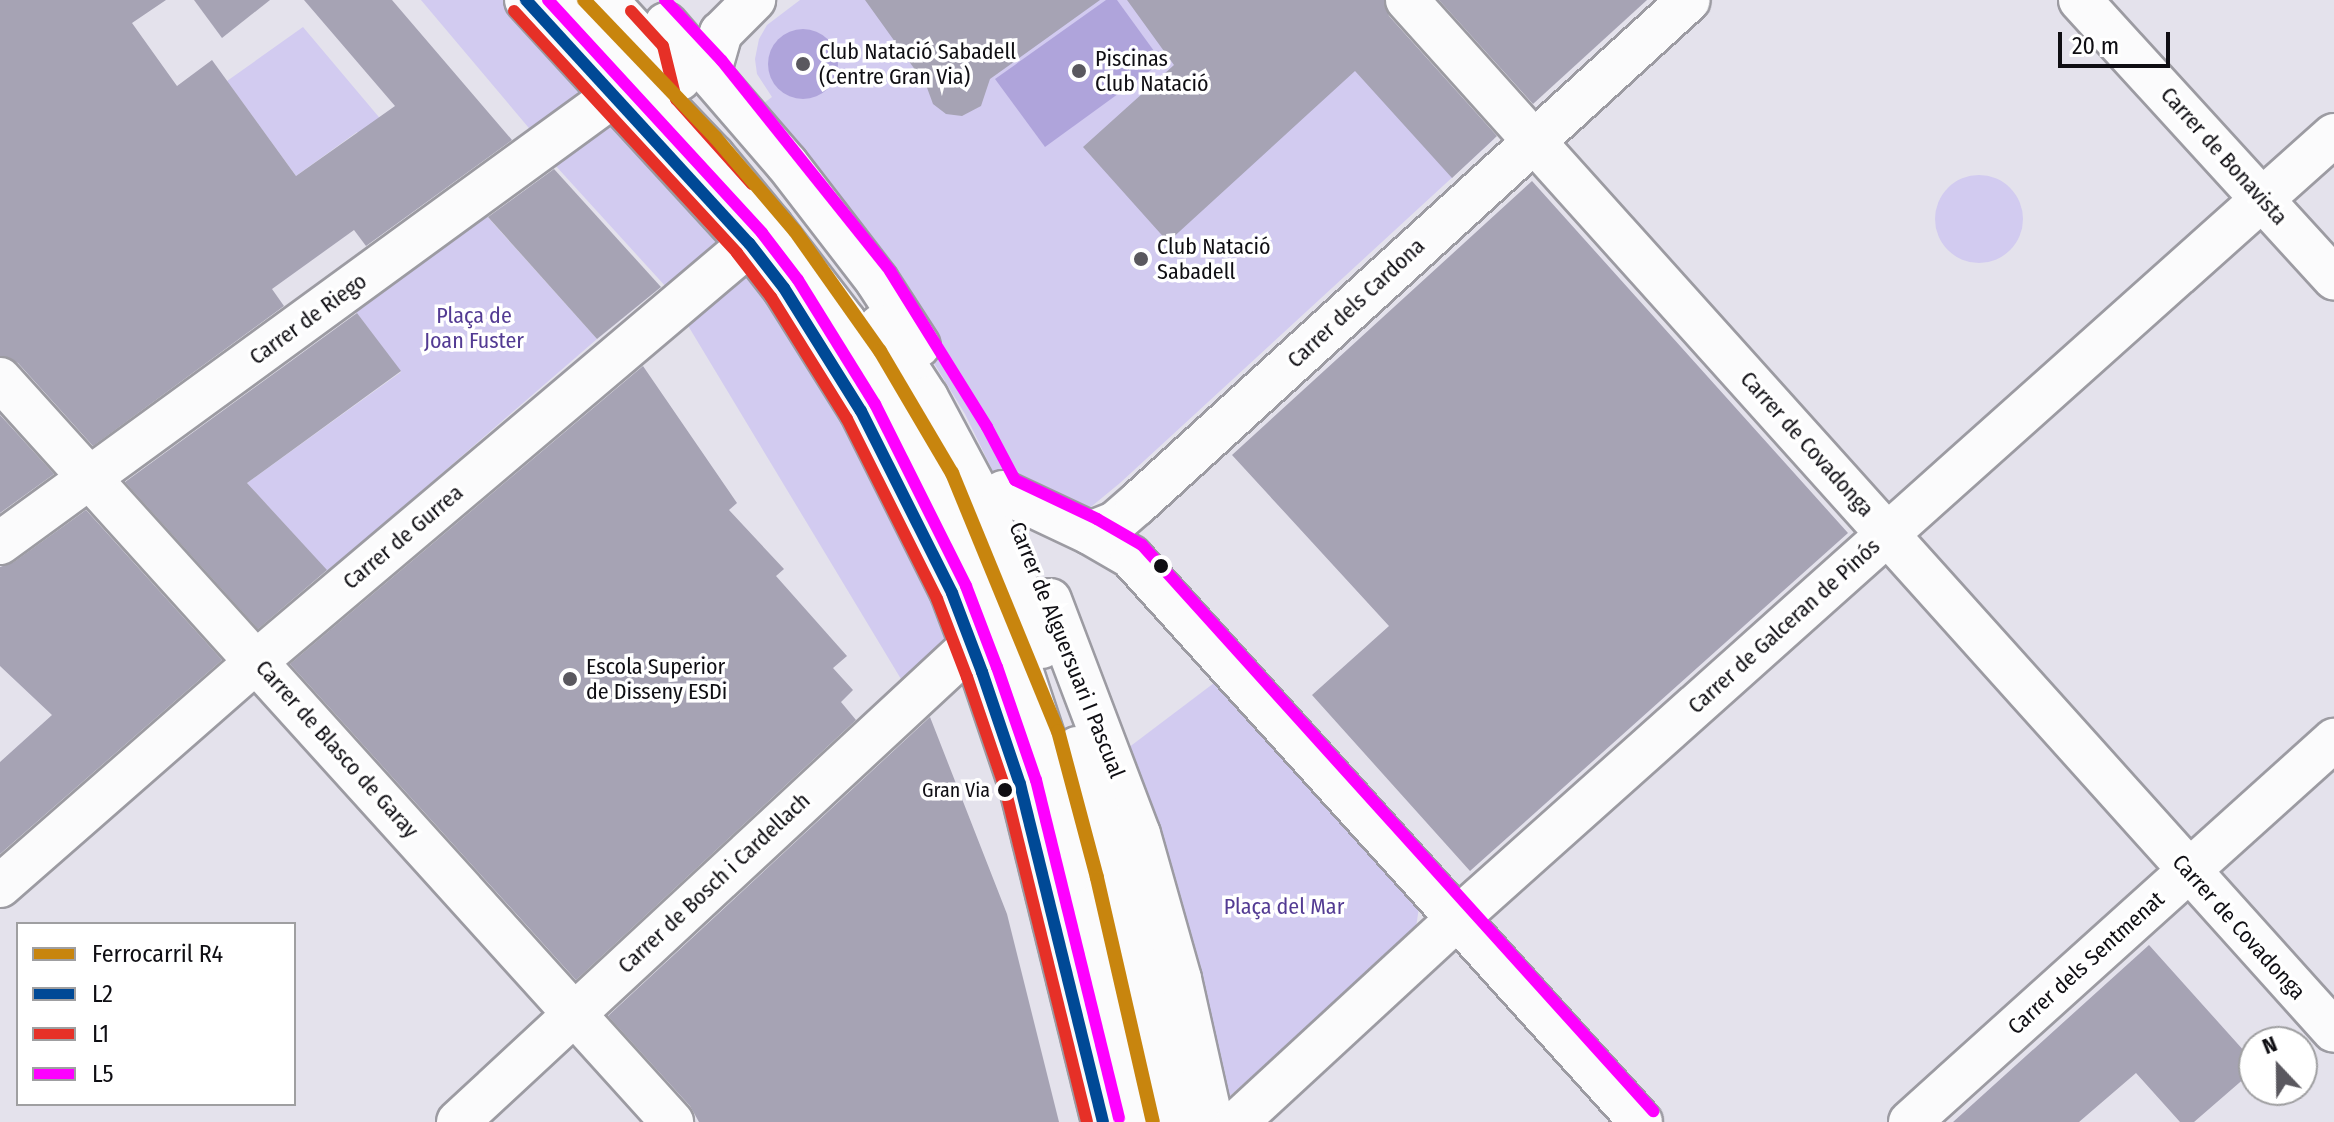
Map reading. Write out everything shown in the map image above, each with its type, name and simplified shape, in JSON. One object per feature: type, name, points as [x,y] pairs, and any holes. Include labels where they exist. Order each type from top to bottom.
[{"type":"street","points":[[526,0],[616,94],[781,218],[904,417],[965,536],[1017,657],[1086,879],[1142,1122]]},
{"type":"street","points":[[564,0],[713,156],[849,279],[927,398],[981,499],[1026,603],[1099,816],[1174,1122]]},
{"type":"street","name":"Carrer de Alguersuari I Pascual","points":[[606,0],[700,80],[781,218],[906,325],[973,435],[1003,492],[1075,661],[1139,834],[1180,979],[1212,1122]]},
{"type":"street","points":[[643,0],[678,38],[700,80]]},
{"type":"street","points":[[700,80],[721,33],[754,0]]},
{"type":"street","name":"Carrer de Covadonga","points":[[1407,0],[2334,1031]]},
{"type":"street","name":"Carrer dels Cardona","points":[[1090,533],[1115,523],[1137,504],[1689,0]]},
{"type":"street","name":"Carrer de Bonavista","points":[[2080,0],[2334,278]]},
{"type":"street","name":"Carrer de Riego","points":[[0,543],[616,94]]},
{"type":"street","name":"Carrer de Galceran de Pinós","points":[[1237,1122],[1458,918],[2334,135]]},
{"type":"street","points":[[781,218],[784,288],[861,411],[947,583]]},
{"type":"street","name":"Carrer de Gurrea","points":[[0,886],[258,660],[781,218]]},
{"type":"street","points":[[851,332],[972,645],[1020,784],[1103,1122]]},
{"type":"street","name":"Carrer de Blasco de Garay","points":[[0,379],[258,660],[672,1122]]},
{"type":"street","points":[[1003,492],[1090,533],[1131,557],[1641,1122]]},
{"type":"street","name":"Carrer de Bosch i Cardellach","points":[[458,1122],[972,645]]},
{"type":"street","name":"Carrer dels Sentmenat","points":[[1910,1122],[2334,740]]},
{"type":"green space","points":[[421,0],[517,0],[603,92],[539,140]]},
{"type":"green space","name":"Club Natació Sabadell","points":[[800,0],[1368,0],[1494,139],[1120,483],[1075,520],[1003,492],[965,414],[915,332],[751,113],[772,97],[757,74],[755,59],[759,39],[767,25]]},
{"type":"green space","points":[[303,27],[394,135],[384,162],[357,132],[296,176],[227,81]]},
{"type":"green space","points":[[616,100],[743,244],[677,299],[544,153]]},
{"type":"green space","points":[[1979,175],[1996,179],[2010,188],[2019,202],[2023,219],[2019,236],[2010,250],[1996,259],[1979,263],[1962,259],[1948,250],[1939,236],[1935,219],[1939,202],[1948,188],[1962,179]]},
{"type":"green space","name":"Plaça de Joan Fuster","points":[[485,214],[597,339],[328,572],[247,483],[401,372],[353,308]]},
{"type":"green space","points":[[746,266],[831,379],[958,640],[904,684],[684,319]]},
{"type":"green space","name":"Plaça del Mar","points":[[1218,680],[1421,894],[1415,934],[1224,1101],[1128,748]]},
{"type":"shaded area","name":"Piscinas Club Natació","points":[[1106,0],[1117,0],[1162,62],[1045,147],[995,79]]},
{"type":"shaded area","name":"Club Natació Sabadell (Centre Gran Via)","points":[[803,29],[828,39],[838,64],[828,89],[803,99],[778,89],[768,64],[778,39]]},
{"type":"building","points":[[0,0],[166,0],[132,23],[177,86],[212,60],[296,176],[395,106],[304,0],[392,0],[512,140],[366,246],[354,230],[272,289],[284,306],[93,446],[18,363],[0,356]]},
{"type":"building","points":[[194,0],[270,0],[222,38]]},
{"type":"building","points":[[865,0],[1100,0],[990,79],[981,106],[962,116],[946,114],[933,104],[926,85]]},
{"type":"building","points":[[1127,0],[1384,0],[1389,16],[1497,136],[1452,178],[1355,71],[1168,242],[1083,147],[1174,65]]},
{"type":"building","points":[[1439,0],[1647,0],[1533,104]]},
{"type":"building","points":[[554,169],[661,287],[597,339],[488,217]]},
{"type":"building","points":[[1532,181],[1848,533],[1470,871],[1312,695],[1389,626],[1232,455]]},
{"type":"building","points":[[357,313],[401,371],[247,483],[327,570],[258,629],[125,482]]},
{"type":"building","name":"Escola Superior de Disseny ESDi","points":[[643,366],[737,503],[729,510],[784,569],[776,576],[847,656],[833,668],[853,690],[841,702],[856,720],[576,980],[290,664]]},
{"type":"building","points":[[0,415],[54,474],[0,513]]},
{"type":"building","points":[[86,510],[222,660],[0,854],[0,762],[52,715],[0,666],[0,567],[14,562]]},
{"type":"building","points":[[930,717],[1007,914],[1059,1122],[699,1122],[690,1106],[608,1016]]},
{"type":"building","points":[[2149,945],[2238,1044],[2238,1084],[2194,1122],[2180,1122],[2136,1073],[2079,1122],[1953,1122]]},
{"type":"rail line","name":"R4","points":[[584,0],[715,137],[795,231],[880,351],[952,473],[1058,731],[1097,878],[1153,1122]]},
{"type":"transit line","name":"L2","points":[[526,0],[749,243],[784,288],[861,411],[952,593],[982,672],[1020,784],[1103,1122]]},
{"type":"transit line","name":"L5","points":[[548,0],[762,233],[798,280],[875,404],[966,586],[1036,780],[1119,1118]]},
{"type":"transit line","name":"L5","points":[[665,0],[722,61],[890,271],[987,427],[1015,480],[1097,519],[1142,545],[1653,1111]]},
{"type":"transit line","name":"L1","points":[[514,11],[737,253],[771,297],[847,419],[937,599],[1005,788],[1087,1122]]},
{"type":"transit line","name":"L1","points":[[631,11],[663,46],[676,99],[752,184]]},
{"type":"place","name":"Club Natació Sabadell (Centre Gran Via)","points":[[803,64]]},
{"type":"place","name":"Piscinas Club Natació","points":[[1079,71]]},
{"type":"place","name":"Club Natació Sabadell","points":[[1141,259]]},
{"type":"place","name":"Escola Superior de Disseny ESDi","points":[[570,679]]},
{"type":"place","name":"Gran Via","points":[[1005,790]]}]
